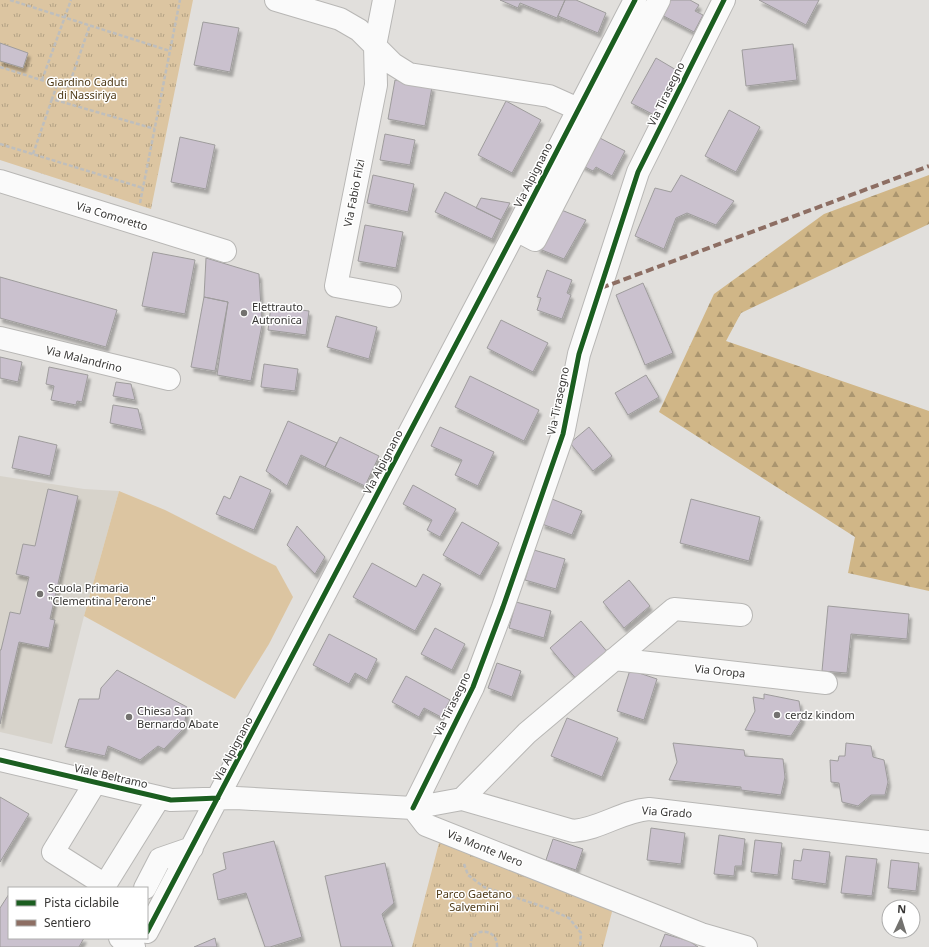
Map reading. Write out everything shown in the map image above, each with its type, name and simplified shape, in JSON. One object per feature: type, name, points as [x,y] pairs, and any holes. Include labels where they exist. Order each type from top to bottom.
[{"type":"street","points":[[276,0],[340,19],[359,30],[393,64],[409,74],[550,96],[578,109]]},
{"type":"street","points":[[375,46],[384,0]]},
{"type":"street","name":"Via Alpignano","points":[[148,930],[516,230],[635,0]]},
{"type":"street","points":[[516,230],[535,240],[659,0]]},
{"type":"street","name":"Via Tirasegno","points":[[413,808],[473,687],[504,607],[563,434],[579,354],[638,172],[724,0]]},
{"type":"street","name":"Via Fabio Filzi","points":[[375,46],[376,85],[336,286],[390,296]]},
{"type":"street","name":"Via Comoretto","points":[[0,181],[225,251]]},
{"type":"street","name":"Via Malandrino","points":[[0,338],[169,379]]},
{"type":"street","points":[[462,799],[527,733],[674,609],[741,615]]},
{"type":"street","name":"Via Oropa","points":[[614,659],[826,683]]},
{"type":"street","name":"Viale Beltramo","points":[[0,760],[159,798],[171,800],[218,798]]},
{"type":"street","points":[[95,783],[53,852],[108,886],[159,798]]},
{"type":"street","points":[[218,798],[413,808]]},
{"type":"street","name":"Via Grado","points":[[413,808],[462,799],[573,831],[585,830],[634,810],[649,809],[929,842]]},
{"type":"street","name":"Via Monte Nero","points":[[413,808],[426,825],[701,934],[746,947]]},
{"type":"street","points":[[146,887],[160,859],[192,848]]},
{"type":"street","points":[[122,939],[134,947]]},
{"type":"path","points":[[10,0],[170,51]]},
{"type":"path","points":[[42,80],[71,0]]},
{"type":"path","points":[[136,224],[180,0]]},
{"type":"path","points":[[0,67],[68,88],[90,25]]},
{"type":"path","points":[[33,154],[57,85]]},
{"type":"path","points":[[52,98],[155,129]]},
{"type":"path","points":[[0,144],[143,188]]},
{"type":"path","points":[[470,842],[463,861],[468,875],[484,887],[547,908],[569,918],[581,933],[580,947]]},
{"type":"path","points":[[471,947],[470,943],[474,935],[483,931],[492,934],[497,941],[497,947]]},
{"type":"shaded area","points":[[0,476],[84,489],[119,491],[84,616],[52,744],[0,732]]},
{"type":"green space","name":"Giardino Caduti di Nassiriya","points":[[0,0],[193,0],[151,209],[0,160]]},
{"type":"green space","points":[[929,175],[929,224],[741,313],[726,341],[929,411],[929,591],[848,573],[855,537],[659,412],[714,294],[824,214]]},
{"type":"green space","points":[[119,491],[165,510],[276,566],[293,597],[269,644],[235,699],[84,616]]},
{"type":"green space","name":"Parco Gaetano Salvemini","points":[[440,839],[614,904],[603,947],[412,947]]},
{"type":"building","points":[[500,0],[565,0],[557,18],[520,3],[518,8]]},
{"type":"building","points":[[565,0],[576,0],[606,13],[598,33],[558,16]]},
{"type":"building","points":[[668,0],[690,0],[699,5],[695,11],[703,15],[694,32],[660,14]]},
{"type":"building","points":[[759,0],[819,0],[806,25]]},
{"type":"building","points":[[203,22],[239,28],[230,72],[194,65]]},
{"type":"building","points":[[0,43],[28,53],[23,68],[0,61]]},
{"type":"building","points":[[793,44],[797,80],[746,86],[742,50]]},
{"type":"building","points":[[656,58],[683,74],[656,116],[631,103]]},
{"type":"building","points":[[395,80],[432,87],[425,126],[388,119]]},
{"type":"building","points":[[506,101],[541,120],[512,173],[478,155]]},
{"type":"building","points":[[729,110],[760,127],[736,172],[705,156]]},
{"type":"building","points":[[385,134],[415,140],[410,165],[380,160]]},
{"type":"building","points":[[596,136],[625,151],[612,176],[596,167],[593,171],[581,165]]},
{"type":"building","points":[[180,137],[215,145],[206,189],[171,182]]},
{"type":"building","points":[[373,175],[414,184],[408,212],[367,203]]},
{"type":"building","points":[[681,175],[734,201],[716,225],[687,213],[676,218],[664,249],[635,236],[655,188],[671,192]]},
{"type":"building","points":[[445,192],[501,220],[492,239],[435,212]]},
{"type":"building","points":[[481,198],[510,203],[501,220],[476,208]]},
{"type":"building","points":[[559,209],[586,220],[564,259],[537,248]]},
{"type":"building","points":[[365,225],[403,232],[396,268],[358,261]]},
{"type":"building","points":[[153,252],[195,260],[185,314],[142,306]]},
{"type":"building","name":"Elettrauto Autronica","points":[[206,258],[259,274],[262,325],[251,381],[217,375],[228,302],[204,297]]},
{"type":"building","points":[[547,270],[572,280],[567,293],[571,295],[562,319],[537,310],[541,298],[537,297]]},
{"type":"building","points":[[0,277],[117,310],[106,347],[0,318]]},
{"type":"building","points":[[643,283],[673,353],[645,365],[616,295]]},
{"type":"building","points":[[204,297],[228,302],[215,371],[191,367]]},
{"type":"building","points":[[271,306],[309,311],[306,335],[268,330]]},
{"type":"building","points":[[336,316],[377,327],[369,359],[327,347]]},
{"type":"building","points":[[501,320],[548,343],[533,372],[487,348]]},
{"type":"building","points":[[0,357],[22,362],[18,382],[0,378]]},
{"type":"building","points":[[264,364],[298,369],[295,391],[261,387]]},
{"type":"building","points":[[49,367],[88,375],[82,402],[77,401],[76,405],[51,400],[54,386],[46,384]]},
{"type":"building","points":[[646,375],[659,397],[628,415],[615,393]]},
{"type":"building","points":[[470,376],[539,410],[524,441],[455,407]]},
{"type":"building","points":[[116,382],[131,384],[135,400],[113,396]]},
{"type":"building","points":[[113,405],[138,409],[143,430],[110,423]]},
{"type":"building","points":[[288,421],[337,443],[325,467],[301,455],[287,486],[266,471]]},
{"type":"building","points":[[440,427],[494,452],[478,486],[455,475],[462,460],[431,446]]},
{"type":"building","points":[[589,427],[612,456],[593,471],[570,443]]},
{"type":"building","points":[[19,436],[57,445],[50,476],[12,468]]},
{"type":"building","points":[[340,437],[379,456],[365,486],[325,467]]},
{"type":"building","points":[[240,476],[271,490],[254,530],[216,514],[224,496],[230,499]]},
{"type":"building","points":[[413,485],[456,509],[440,537],[427,530],[432,520],[403,504]]},
{"type":"building","name":"Scuola Primaria \"Clementina Perone\"","points":[[48,489],[78,496],[50,619],[55,620],[49,648],[19,642],[0,724],[0,650],[10,612],[20,614],[29,577],[16,574],[23,544],[35,546]]},
{"type":"building","points":[[552,499],[582,511],[572,535],[542,524]]},
{"type":"building","points":[[691,499],[760,517],[749,561],[680,543]]},
{"type":"building","points":[[462,522],[499,543],[480,576],[443,555]]},
{"type":"building","points":[[297,526],[325,557],[315,574],[287,545]]},
{"type":"building","points":[[534,550],[565,559],[556,589],[525,580]]},
{"type":"building","points":[[372,563],[416,587],[423,574],[441,584],[415,631],[353,597]]},
{"type":"building","points":[[629,580],[650,606],[624,628],[603,602]]},
{"type":"building","points":[[516,602],[551,611],[544,638],[509,628]]},
{"type":"building","points":[[828,606],[909,614],[907,639],[851,634],[847,673],[822,671]]},
{"type":"building","points":[[581,621],[609,654],[578,681],[550,648]]},
{"type":"building","points":[[435,628],[465,644],[452,670],[421,654]]},
{"type":"building","points":[[329,634],[377,659],[367,680],[355,673],[349,684],[313,665]]},
{"type":"building","points":[[497,663],[521,671],[512,697],[488,688]]},
{"type":"building","name":"Chiesa San Bernardo Abate","points":[[117,670],[187,707],[184,728],[164,749],[158,746],[140,760],[108,746],[105,756],[65,747],[79,699],[99,699],[101,688]]},
{"type":"building","points":[[630,670],[657,679],[644,720],[617,711]]},
{"type":"building","points":[[406,676],[450,700],[441,717],[424,708],[419,717],[392,702]]},
{"type":"building","name":"cerdz kindom","points":[[764,694],[799,701],[802,719],[791,736],[745,730],[755,711],[753,697],[764,699]]},
{"type":"building","points":[[567,718],[618,738],[602,777],[551,756]]},
{"type":"building","points":[[673,743],[744,750],[745,756],[783,759],[785,777],[781,795],[741,790],[741,787],[669,780],[677,762]]},
{"type":"building","points":[[846,743],[871,746],[873,757],[884,760],[888,782],[885,795],[871,795],[858,806],[842,802],[839,783],[831,782],[830,760],[838,761],[839,756],[845,756]]},
{"type":"building","points":[[0,797],[29,814],[0,862]]},
{"type":"building","points":[[651,828],[685,833],[681,864],[647,860]]},
{"type":"building","points":[[719,835],[745,839],[742,866],[735,866],[734,876],[714,874]]},
{"type":"building","points":[[553,839],[583,849],[576,870],[546,860]]},
{"type":"building","points":[[755,840],[782,843],[778,875],[751,872]]},
{"type":"building","points":[[274,841],[302,937],[270,947],[265,947],[246,893],[218,900],[213,874],[226,869],[223,853]]},
{"type":"building","points":[[803,849],[830,852],[826,884],[792,879],[794,860],[801,861]]},
{"type":"building","points":[[846,856],[877,859],[872,896],[841,893]]},
{"type":"building","points":[[891,860],[919,863],[916,891],[888,888]]},
{"type":"building","points":[[385,863],[394,903],[382,914],[393,947],[341,947],[325,876]]},
{"type":"building","points":[[8,896],[8,939],[83,939],[79,947],[0,947],[0,908]]},
{"type":"building","points":[[665,934],[689,941],[698,947],[660,947]]},
{"type":"building","points":[[215,938],[217,947],[194,947]]},
{"type":"marked path","points":[[601,288],[929,166]]},
{"type":"cycle path","points":[[148,930],[516,230],[635,0]]},
{"type":"cycle path","points":[[413,808],[473,687],[503,607],[563,434],[579,354],[638,172],[724,0]]},
{"type":"cycle path","points":[[0,760],[171,800],[218,798]]},
{"type":"place","name":"Elettrauto Autronica","points":[[244,313]]},
{"type":"place","name":"Scuola Primaria \"Clementina Perone\"","points":[[40,594]]},
{"type":"place","name":"cerdz kindom","points":[[777,715]]},
{"type":"place","name":"Chiesa San Bernardo Abate","points":[[129,717]]}]
